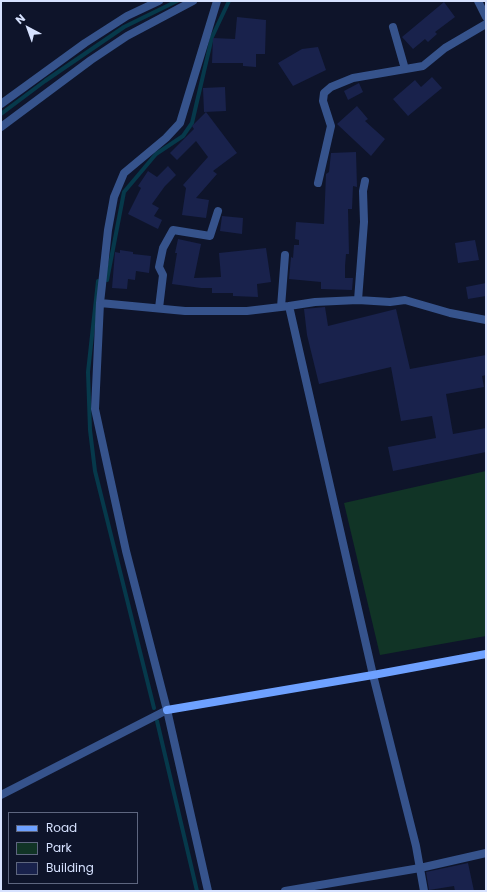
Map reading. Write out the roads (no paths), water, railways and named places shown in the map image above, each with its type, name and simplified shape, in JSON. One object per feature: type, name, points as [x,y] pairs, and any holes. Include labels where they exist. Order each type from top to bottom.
[{"type":"street","points":[[1,104],[85,43],[127,16],[159,1]]},
{"type":"street","points":[[1,126],[91,60],[127,36],[193,1]]},
{"type":"street","points":[[208,891],[167,710],[126,551],[95,409],[100,303],[108,230],[114,197],[124,173],[166,138],[180,123],[217,1]]},
{"type":"street","points":[[478,1],[486,17]]},
{"type":"street","points":[[318,183],[331,126],[323,101],[324,93],[331,87],[352,78],[423,66],[445,48],[486,24]]},
{"type":"street","points":[[393,27],[405,69]]},
{"type":"street","points":[[358,300],[364,222],[363,191],[365,181]]},
{"type":"street","points":[[159,308],[163,275],[159,267],[163,248],[173,230],[210,236],[218,211]]},
{"type":"street","points":[[285,255],[285,306],[373,675],[414,838],[424,891]]},
{"type":"street","points":[[100,303],[185,311],[247,311],[316,302],[358,300],[390,302],[405,300],[450,313],[486,320]]},
{"type":"street","points":[[1,795],[167,710],[486,654]]},
{"type":"street","points":[[285,891],[420,868],[486,853]]},
{"type":"waterway","points":[[1,114],[45,81],[124,27],[177,1]]},
{"type":"waterway","points":[[107,280],[124,192],[156,154],[183,136],[192,123],[212,37],[229,1]]},
{"type":"waterway","points":[[98,281],[88,372],[90,430],[95,471],[154,708]]},
{"type":"waterway","points":[[157,721],[197,891]]}]
